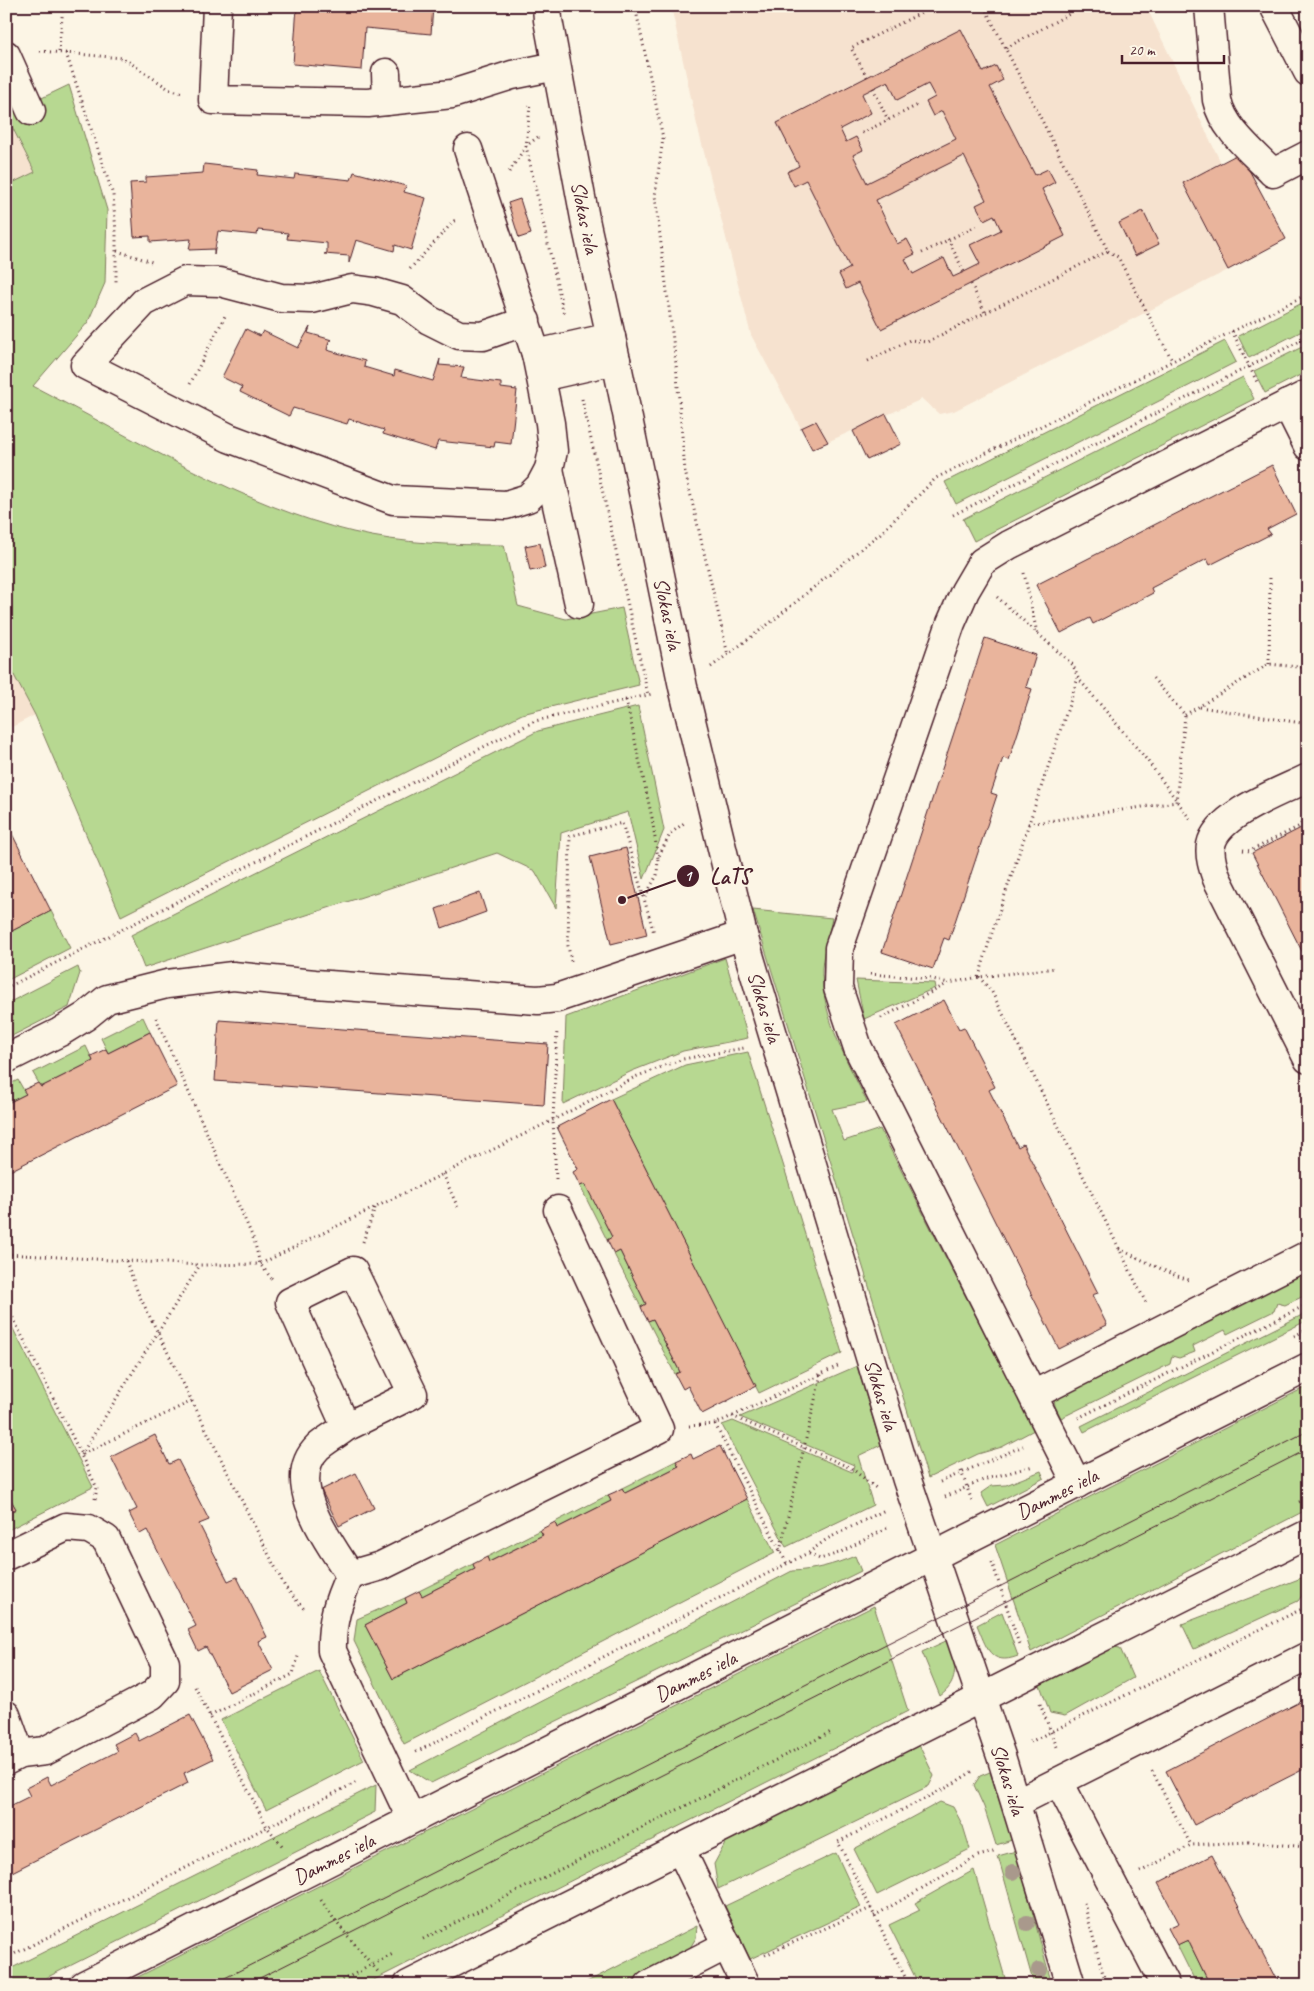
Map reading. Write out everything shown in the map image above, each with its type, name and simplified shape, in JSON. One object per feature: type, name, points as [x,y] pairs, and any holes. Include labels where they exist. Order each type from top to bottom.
[{"type":"street","points":[[216,6],[213,100],[368,103],[452,94],[512,75],[556,66]]},
{"type":"street","name":"Slokas iela","points":[[547,6],[556,66],[586,224],[614,348],[682,686],[743,935],[870,1351],[907,1480],[904,1500],[934,1556],[1001,1756],[1071,1985]]},
{"type":"street","points":[[1209,6],[1217,100],[1221,112],[1235,132],[1274,173],[1308,155]]},
{"type":"street","points":[[1274,6],[1308,72]]},
{"type":"street","points":[[6,55],[31,111]]},
{"type":"street","points":[[386,73],[386,101]]},
{"type":"street","points":[[468,149],[526,321],[550,423],[553,451],[549,469],[540,486],[528,498],[506,506],[393,500],[229,438],[85,365],[144,302],[185,282],[220,282],[281,298],[312,299],[352,289],[382,294],[402,300],[429,320],[459,335],[483,336],[526,321]]},
{"type":"street","points":[[538,366],[614,348]]},
{"type":"street","points":[[1077,1484],[851,1033],[838,988],[839,948],[951,623],[965,591],[982,562],[1016,541],[1289,403],[1308,446]]},
{"type":"street","points":[[549,469],[579,604]]},
{"type":"street","points":[[1308,778],[1236,815],[1215,833],[1211,845],[1212,862],[1217,879],[1308,1059]]},
{"type":"street","points":[[6,1059],[80,1020],[107,999],[167,984],[234,976],[314,984],[528,999],[568,994],[743,935]]},
{"type":"street","points":[[350,1575],[381,1566],[659,1428],[558,1210]]},
{"type":"street","points":[[1033,1395],[1308,1255]]},
{"type":"street","points":[[346,1427],[290,1302],[353,1270],[413,1394],[346,1427],[318,1448],[309,1461],[305,1482],[307,1502],[350,1575]]},
{"type":"street","name":"Dammes iela","points":[[84,1985],[411,1818],[1308,1367]]},
{"type":"street","points":[[6,1556],[66,1527],[89,1529],[106,1539],[165,1663],[165,1681],[152,1695],[45,1751],[13,1757],[6,1715]]},
{"type":"street","points":[[396,1981],[680,1848],[1308,1534]]},
{"type":"street","points":[[350,1575],[336,1607],[331,1630],[332,1651],[411,1818]]},
{"type":"street","points":[[1016,1803],[1308,1656]]},
{"type":"street","points":[[1065,1779],[1114,1887],[1164,1985]]},
{"type":"street","points":[[649,1985],[737,1966],[680,1848]]},
{"type":"path","points":[[59,52],[63,6]]},
{"type":"path","points":[[635,6],[663,138],[654,196],[676,364],[685,471],[728,655]]},
{"type":"path","points":[[867,77],[851,48],[935,6]]},
{"type":"path","points":[[984,6],[1108,251],[1118,257],[1172,360]]},
{"type":"path","points":[[1006,48],[1071,13],[1068,6]]},
{"type":"path","points":[[51,52],[124,58],[157,81]]},
{"type":"path","points":[[66,53],[113,195],[117,250],[117,281],[114,289]]},
{"type":"path","points":[[873,88],[888,120]]},
{"type":"path","points":[[862,133],[920,104]]},
{"type":"path","points":[[526,146],[648,695]]},
{"type":"path","points":[[382,294],[416,264],[454,221],[461,219]]},
{"type":"path","points":[[922,253],[980,224]]},
{"type":"path","points":[[948,239],[964,272]]},
{"type":"path","points":[[868,361],[910,340],[927,342],[1108,251]]},
{"type":"path","points":[[970,284],[985,313]]},
{"type":"path","points":[[177,411],[239,286]]},
{"type":"path","points":[[6,988],[535,722],[682,686],[728,655],[883,531],[936,478],[1308,294]]},
{"type":"path","points":[[1232,331],[1249,367],[1289,403]]},
{"type":"path","points":[[953,515],[1308,337]]},
{"type":"path","points":[[1016,541],[1037,633]]},
{"type":"path","points":[[982,562],[991,592],[1073,664],[1078,678],[1147,760],[1176,802],[1211,845],[1250,851],[1300,826],[1308,809]]},
{"type":"path","points":[[1269,664],[1270,577]]},
{"type":"path","points":[[1185,716],[1269,664],[1308,668]]},
{"type":"path","points":[[1152,676],[1185,716],[1176,802]]},
{"type":"path","points":[[979,977],[1028,824],[1078,678]]},
{"type":"path","points":[[626,700],[652,818],[658,858],[657,875],[645,898]]},
{"type":"path","points":[[1200,706],[1308,724]]},
{"type":"path","points":[[658,858],[670,834],[709,801]]},
{"type":"path","points":[[1028,824],[1176,802]]},
{"type":"path","points":[[558,1210],[553,1120],[572,970],[568,946],[570,836],[622,823],[641,891],[645,898],[662,963]]},
{"type":"path","points":[[837,971],[933,979],[949,983],[979,977],[1056,968]]},
{"type":"path","points":[[979,977],[992,992],[1159,1330]]},
{"type":"path","points":[[851,1033],[940,990],[949,983]]},
{"type":"path","points":[[143,990],[254,1240],[260,1264],[290,1302]]},
{"type":"path","points":[[6,1254],[200,1264],[260,1264],[553,1120],[635,1077],[683,1059],[744,1048],[775,1039]]},
{"type":"path","points":[[443,1174],[458,1208]]},
{"type":"path","points":[[1118,1248],[1172,1274],[1208,1286],[1225,1297]]},
{"type":"path","points":[[126,1261],[138,1293],[157,1332],[285,1587]]},
{"type":"path","points":[[81,1455],[200,1264]]},
{"type":"path","points":[[6,1304],[97,1488],[89,1529]]},
{"type":"path","points":[[6,1958],[808,1554],[827,1540],[961,1471],[1012,1451],[1308,1304]]},
{"type":"path","points":[[787,1564],[716,1424],[870,1351]]},
{"type":"path","points":[[780,1550],[821,1374]]},
{"type":"path","points":[[81,1455],[192,1401]]},
{"type":"path","points":[[732,1416],[851,1468],[904,1500]]},
{"type":"path","points":[[961,1471],[1051,1732],[1065,1779]]},
{"type":"path","points":[[909,1985],[838,1842],[948,1788],[962,1777],[1001,1756],[1308,1606]]},
{"type":"path","points":[[210,1716],[292,1674],[301,1650]]},
{"type":"path","points":[[165,1663],[186,1669],[267,1827]]},
{"type":"path","points":[[417,1942],[833,1732]]},
{"type":"path","points":[[1137,1743],[1191,1845]]},
{"type":"path","points":[[874,1916],[978,1856],[1028,1842]]},
{"type":"path","points":[[1114,1887],[1191,1845],[1249,1842],[1308,1847]]},
{"type":"path","points":[[303,1873],[336,1922],[373,1965],[396,1981]]},
{"type":"path","points":[[737,1966],[871,1908]]},
{"type":"path","points":[[333,1985],[399,1951]]},
{"type":"shaded area","points":[[671,6],[1146,6],[1221,163],[1183,184],[1228,270],[954,411],[939,414],[922,399],[812,449],[751,335],[697,125]]},
{"type":"shaded area","points":[[6,117],[35,172],[6,186]]},
{"type":"shaded area","points":[[6,660],[35,715],[6,730]]},
{"type":"green space","points":[[69,85],[107,210],[105,283],[88,322],[33,386],[189,469],[271,506],[312,520],[353,532],[391,539],[447,544],[504,545],[518,606],[566,619],[622,608],[639,685],[522,714],[121,916],[35,715],[6,660],[6,186],[35,172],[6,115]]},
{"type":"green space","points":[[1308,300],[1308,328],[1249,358],[1238,336]]},
{"type":"green space","points":[[1225,341],[1236,362],[956,504],[945,482]]},
{"type":"green space","points":[[1308,344],[1308,371],[1265,393],[1254,371]]},
{"type":"green space","points":[[1243,377],[1254,399],[974,541],[963,519]]},
{"type":"green space","points":[[638,706],[664,830],[644,879],[628,812],[561,833],[556,908],[535,871],[497,853],[144,968],[131,935],[538,731]]},
{"type":"green space","points":[[753,910],[832,918],[822,975],[827,1008],[844,1056],[867,1102],[832,1109],[844,1141],[880,1129],[1034,1430],[1002,1447],[978,1454],[928,1478]]},
{"type":"green space","points":[[51,911],[70,948],[6,981],[6,934]]},
{"type":"green space","points":[[725,958],[748,1038],[683,1051],[632,1071],[563,1104],[566,1017]]},
{"type":"green space","points":[[78,967],[80,973],[69,1007],[6,1039],[6,1004]]},
{"type":"green space","points":[[856,980],[934,983],[935,988],[864,1019]]},
{"type":"green space","points":[[143,1017],[150,1032],[108,1053],[101,1038]]},
{"type":"green space","points":[[86,1046],[93,1061],[41,1087],[33,1073]]},
{"type":"green space","points":[[748,1052],[842,1353],[759,1393],[611,1099],[685,1065]]},
{"type":"green space","points":[[18,1080],[26,1094],[6,1104],[6,1086]]},
{"type":"green space","points":[[586,1184],[612,1237],[607,1240],[580,1186]]},
{"type":"green space","points":[[620,1251],[646,1304],[641,1307],[614,1254]]},
{"type":"green space","points":[[1308,1263],[1308,1294],[1285,1305],[1277,1303],[1274,1311],[1227,1334],[1225,1330],[1193,1346],[1195,1352],[1179,1358],[1172,1356],[1170,1364],[1061,1418],[1055,1406],[1054,1398]]},
{"type":"green space","points":[[1308,1312],[1308,1320],[1084,1432],[1081,1426]]},
{"type":"green space","points":[[6,1315],[93,1487],[6,1531],[6,1514],[16,1509],[6,1491]]},
{"type":"green space","points":[[653,1319],[680,1372],[675,1374],[648,1321]]},
{"type":"green space","points":[[857,1366],[881,1445],[858,1456],[873,1505],[786,1547],[722,1425],[733,1421],[852,1472],[854,1465],[740,1417]]},
{"type":"green space","points":[[1308,1386],[1308,1509],[1031,1652],[995,1545]]},
{"type":"green space","points":[[676,1461],[679,1466],[625,1493],[622,1488]]},
{"type":"green space","points":[[1041,1471],[1044,1478],[988,1507],[981,1493],[991,1486],[1006,1485]]},
{"type":"green space","points":[[608,1495],[611,1501],[557,1528],[555,1522]]},
{"type":"green space","points":[[747,1499],[775,1553],[404,1744],[354,1641],[357,1619],[405,1598],[407,1603],[365,1625],[393,1679]]},
{"type":"green space","points":[[540,1530],[543,1535],[489,1562],[487,1557]]},
{"type":"green space","points":[[855,1556],[861,1571],[431,1783],[410,1770],[792,1571],[808,1570]]},
{"type":"green space","points":[[473,1564],[475,1569],[422,1596],[419,1591]]},
{"type":"green space","points":[[1304,1577],[1307,1589],[1298,1601],[1194,1649],[1182,1624]]},
{"type":"green space","points":[[874,1606],[908,1711],[364,1985],[122,1985]]},
{"type":"green space","points":[[1002,1612],[1018,1656],[1009,1659],[995,1657],[990,1652],[977,1625]]},
{"type":"green space","points":[[948,1640],[953,1656],[954,1677],[947,1690],[940,1696],[922,1652]]},
{"type":"green space","points":[[1114,1647],[1120,1648],[1133,1678],[1065,1716],[1050,1713],[1040,1685]]},
{"type":"green space","points":[[319,1671],[364,1760],[266,1810],[221,1720]]},
{"type":"green space","points":[[919,1745],[934,1776],[929,1786],[718,1889],[714,1864],[726,1842]]},
{"type":"green space","points":[[990,1772],[1012,1840],[996,1845],[984,1807],[974,1785],[980,1776]]},
{"type":"green space","points":[[376,1785],[375,1812],[32,1985],[6,1985],[6,1971]]},
{"type":"green space","points":[[940,1802],[953,1807],[963,1826],[970,1849],[877,1895],[854,1849]]},
{"type":"green space","points":[[1016,1851],[1052,1985],[1034,1985],[998,1856]]},
{"type":"green space","points":[[836,1853],[861,1907],[750,1959],[725,1906]]},
{"type":"green space","points":[[974,1870],[1007,1985],[919,1985],[889,1925],[920,1910],[915,1903]]},
{"type":"green space","points":[[697,1926],[696,1938],[688,1951],[622,1985],[581,1985]]},
{"type":"green space","points":[[1188,1940],[1210,1985],[1197,1985],[1177,1945]]},
{"type":"building","points":[[297,6],[433,6],[431,34],[365,28],[362,70],[293,64]]},
{"type":"building","points":[[961,29],[983,72],[996,66],[1003,80],[990,87],[1035,175],[1048,169],[1055,182],[1042,189],[1065,236],[881,329],[858,283],[846,289],[839,274],[850,268],[806,180],[794,186],[787,172],[799,166],[777,123]],"holes":[[[888,81],[897,100],[928,84],[935,97],[926,102],[933,116],[942,111],[956,139],[867,183],[853,155],[863,150],[856,137],[846,142],[840,129],[871,113],[862,94]],[[964,156],[986,200],[976,205],[984,220],[994,215],[1001,230],[970,245],[980,264],[953,277],[944,258],[913,274],[905,259],[915,254],[907,239],[897,244],[876,200]]]},
{"type":"building","points":[[1240,153],[1286,239],[1228,270],[1183,183]]},
{"type":"building","points":[[204,164],[258,170],[257,175],[294,179],[295,174],[351,180],[354,172],[406,186],[404,192],[426,198],[411,250],[395,245],[394,251],[356,240],[349,263],[349,256],[324,254],[327,253],[327,243],[287,239],[288,233],[258,230],[257,235],[218,231],[214,255],[214,249],[189,250],[191,239],[150,242],[150,236],[134,237],[130,183],[146,182],[146,177],[203,173]]},
{"type":"building","points":[[520,199],[531,234],[519,238],[508,203]]},
{"type":"building","points":[[1143,211],[1159,244],[1135,256],[1119,223]]},
{"type":"building","points":[[310,327],[308,333],[332,340],[329,341],[327,350],[365,361],[364,367],[394,376],[395,370],[433,381],[440,359],[439,365],[464,367],[461,378],[501,383],[501,388],[517,390],[511,444],[495,442],[494,447],[438,441],[435,450],[383,434],[384,430],[349,419],[347,424],[293,408],[289,416],[240,392],[242,387],[222,377],[246,329],[260,336],[263,331],[298,348]]},
{"type":"building","points":[[886,414],[901,444],[867,460],[853,431]]},
{"type":"building","points":[[816,421],[828,442],[812,449],[801,428]]},
{"type":"building","points":[[1272,465],[1296,514],[1267,529],[1271,534],[1210,565],[1207,559],[1151,588],[1153,593],[1093,624],[1090,618],[1061,633],[1036,585]]},
{"type":"building","points":[[540,543],[545,568],[530,571],[525,546]]},
{"type":"building","points":[[985,638],[1036,655],[1026,687],[1032,689],[1009,760],[1003,758],[991,793],[997,795],[949,940],[944,938],[933,969],[882,952]]},
{"type":"building","points":[[6,825],[51,911],[6,934]]},
{"type":"building","points":[[1301,828],[1308,842],[1308,963],[1252,853]]},
{"type":"building","points":[[626,848],[647,935],[611,944],[590,857]]},
{"type":"building","points":[[480,893],[486,912],[442,928],[436,909]]},
{"type":"building","points":[[944,1000],[959,1029],[964,1027],[995,1087],[989,1090],[1018,1147],[1023,1144],[1098,1293],[1092,1295],[1107,1325],[1059,1349],[896,1025]]},
{"type":"building","points":[[219,1020],[548,1044],[544,1105],[215,1081]]},
{"type":"building","points":[[150,1032],[177,1086],[6,1173],[6,1104],[26,1094],[23,1090],[38,1083],[41,1087],[93,1061],[91,1056],[106,1049],[108,1053]]},
{"type":"building","points":[[611,1099],[756,1386],[702,1414],[688,1386],[683,1389],[675,1374],[680,1372],[653,1319],[648,1321],[644,1314],[641,1307],[646,1304],[620,1251],[614,1254],[607,1240],[612,1237],[585,1184],[580,1186],[573,1172],[578,1169],[557,1127]]},
{"type":"building","points":[[155,1435],[169,1464],[178,1460],[209,1520],[199,1524],[228,1581],[237,1577],[267,1637],[258,1641],[273,1670],[229,1692],[206,1647],[198,1651],[188,1630],[196,1626],[147,1530],[140,1534],[134,1523],[129,1513],[137,1509],[111,1457]]},
{"type":"building","points":[[720,1446],[747,1499],[393,1679],[365,1625],[407,1603],[405,1598],[419,1591],[422,1596],[475,1569],[473,1564],[487,1557],[489,1562],[543,1535],[540,1530],[555,1522],[557,1528],[611,1501],[608,1495],[622,1488],[625,1493],[679,1466],[676,1461],[691,1454],[693,1459]]},
{"type":"building","points":[[356,1473],[374,1508],[339,1526],[321,1490]]},
{"type":"building","points":[[6,1491],[16,1509],[6,1514]]},
{"type":"building","points":[[1308,1698],[1308,1767],[1194,1825],[1166,1771]]},
{"type":"building","points":[[190,1715],[213,1759],[184,1773],[188,1783],[6,1875],[6,1808],[30,1796],[26,1788],[47,1777],[51,1785],[118,1751],[114,1744],[135,1733],[139,1741]]},
{"type":"building","points":[[1212,1855],[1279,1985],[1210,1985],[1188,1940],[1177,1945],[1168,1928],[1179,1923],[1158,1883]]},
{"type":"tram line","points":[[211,1985],[1308,1431]]},
{"type":"tram line","points":[[246,1985],[1308,1449]]},
{"type":"place","name":"LaTS","points":[[622,900]]}]
